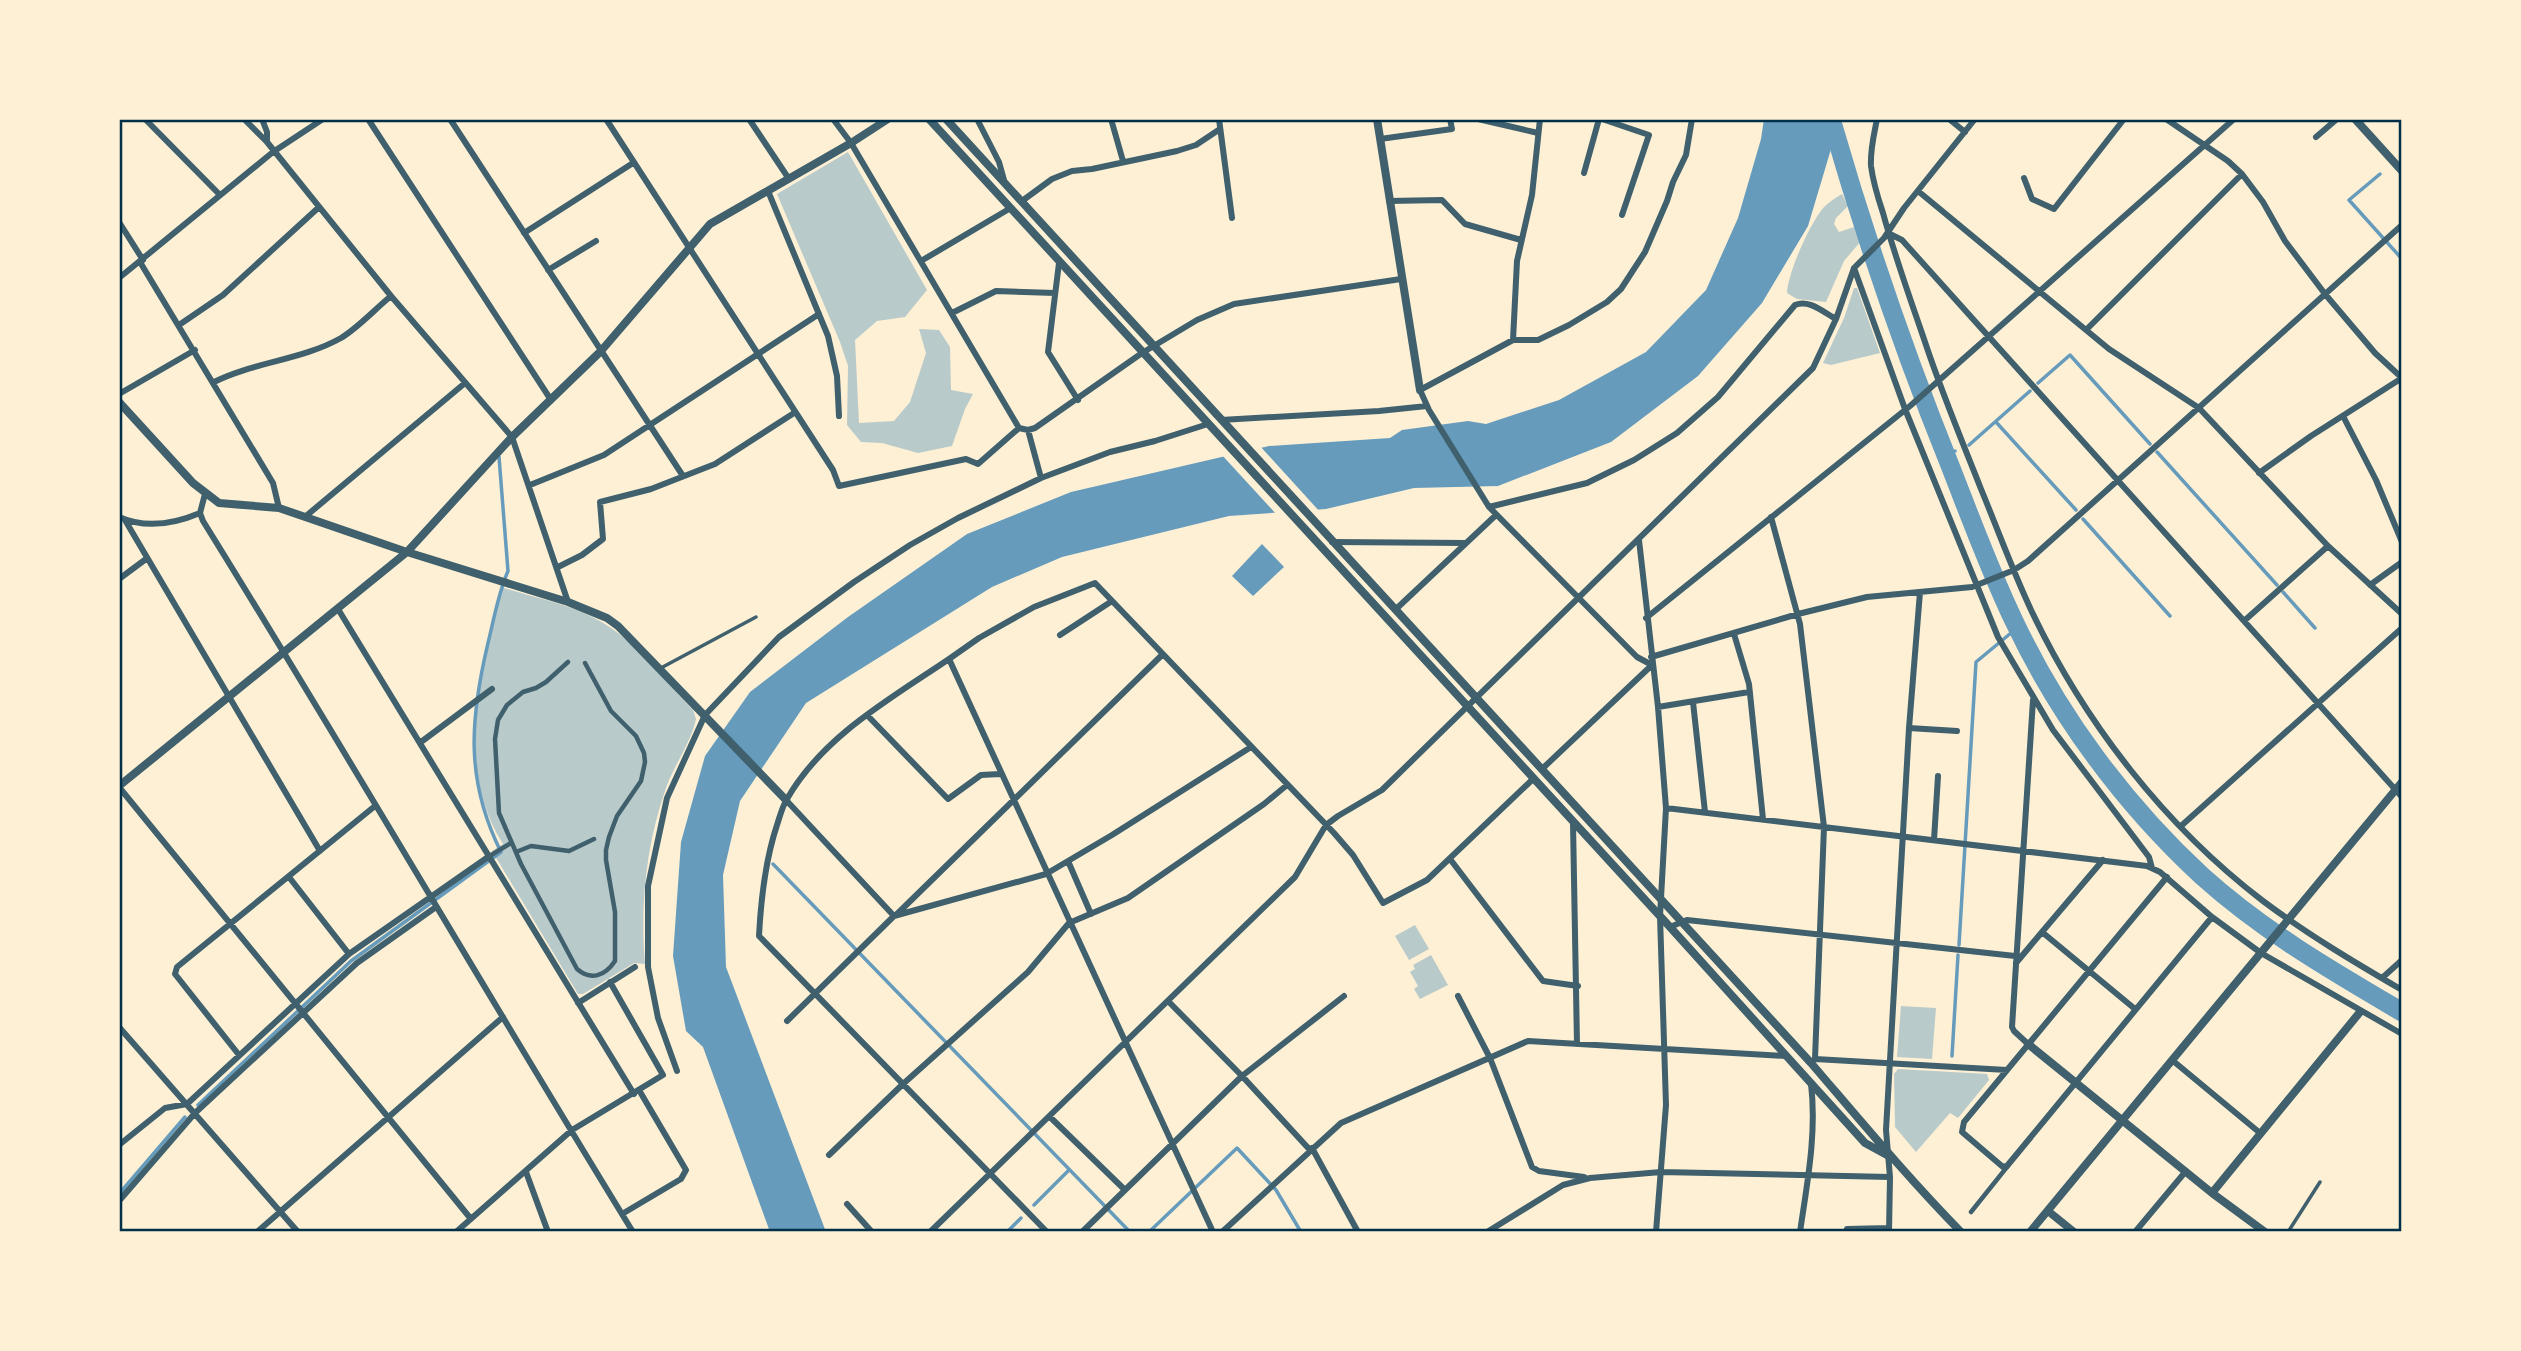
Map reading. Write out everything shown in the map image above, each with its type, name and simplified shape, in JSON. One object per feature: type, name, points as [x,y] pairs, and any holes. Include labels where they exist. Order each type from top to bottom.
[{"type":"street","points":[[145,119],[220,195]]},
{"type":"street","points":[[244,119],[267,142],[391,296],[512,437],[568,602]]},
{"type":"street","points":[[262,119],[267,132],[267,142]]},
{"type":"street","points":[[119,278],[273,152],[323,119]]},
{"type":"street","points":[[368,119],[551,400]]},
{"type":"street","points":[[450,119],[683,476]]},
{"type":"street","points":[[749,119],[789,179]]},
{"type":"street","points":[[833,119],[851,143],[1019,428],[1035,428],[1153,346],[1197,320],[1234,304],[1401,279]]},
{"type":"street","points":[[471,1219],[119,786],[407,552],[512,437],[601,351],[710,224],[888,119]]},
{"type":"street","points":[[929,119],[1865,1143],[1889,1156]]},
{"type":"street","points":[[946,119],[1680,922],[1813,1061],[1877,1137],[1889,1156],[1961,1232]]},
{"type":"street","points":[[977,119],[999,162],[1004,180]]},
{"type":"street","points":[[1111,119],[1123,161]]},
{"type":"street","points":[[1219,119],[1232,218]]},
{"type":"street","points":[[1377,119],[1420,390],[1428,408],[1489,508],[1637,657],[1651,661]]},
{"type":"street","points":[[1380,139],[1452,129],[1450,119]]},
{"type":"street","points":[[1478,119],[1538,133]]},
{"type":"street","points":[[1513,340],[1516,329],[1514,302],[1521,240],[1532,195],[1540,119]]},
{"type":"street","points":[[1584,173],[1600,119],[1649,135],[1622,215]]},
{"type":"street","points":[[1420,390],[1513,340],[1538,340],[1591,312],[1621,289],[1645,252],[1667,201],[1686,155],[1692,119]]},
{"type":"street","points":[[1877,119],[1871,167],[1886,236],[1936,382],[2012,571],[2082,702],[2130,769],[2181,826],[2238,880],[2287,921],[2402,990]]},
{"type":"street","points":[[1949,119],[1965,132]]},
{"type":"street","points":[[930,1232],[1295,877],[1326,825],[1382,790],[1813,368],[1836,318],[1854,268],[1886,236],[1975,119]]},
{"type":"street","points":[[2024,178],[2032,199],[2054,209],[2124,119]]},
{"type":"street","points":[[2166,119],[2242,174],[2325,294],[2375,353],[2402,378],[2259,473]]},
{"type":"street","points":[[1646,618],[1908,408],[2234,119]]},
{"type":"street","points":[[2316,137],[2337,119]]},
{"type":"street","points":[[2355,119],[2402,172]]},
{"type":"street","points":[[609,120],[757,356],[833,470],[839,486],[966,459],[978,464],[1019,428]]},
{"type":"street","points":[[1022,201],[1052,179],[1072,171],[1177,151],[1196,145],[1220,129]]},
{"type":"street","points":[[524,233],[634,163]]},
{"type":"street","points":[[2086,330],[2242,174]]},
{"type":"street","points":[[768,191],[828,335],[837,376],[839,416]]},
{"type":"street","points":[[1918,191],[2109,349],[2199,408],[2328,546],[2402,614]]},
{"type":"street","points":[[1389,201],[1442,200],[1465,224],[1521,240]]},
{"type":"street","points":[[180,326],[222,295],[318,208]]},
{"type":"street","points":[[921,261],[1009,209]]},
{"type":"street","points":[[119,222],[273,483],[279,508]]},
{"type":"street","points":[[1542,769],[1651,661],[1798,614],[1867,597],[1978,585],[2028,561],[2402,225]]},
{"type":"street","points":[[1886,236],[1902,240],[2402,797]]},
{"type":"street","points":[[548,270],[596,241]]},
{"type":"street","points":[[1059,263],[1048,352],[1078,400]]},
{"type":"street","points":[[1854,268],[1997,637],[2033,698],[2094,787],[2149,856],[2152,868]]},
{"type":"street","points":[[951,313],[996,291],[1055,293]]},
{"type":"street","points":[[214,382],[237,371],[312,350],[344,337],[391,296]]},
{"type":"street","points":[[1489,508],[1587,483],[1634,460],[1677,433],[1718,397],[1795,305],[1808,303],[1836,318]]},
{"type":"street","points":[[530,485],[604,455],[819,314]]},
{"type":"street","points":[[119,394],[195,351]]},
{"type":"street","points":[[306,516],[465,383]]},
{"type":"street","points":[[119,402],[205,494],[219,503],[279,508],[306,516],[407,552],[568,602],[607,618],[707,717],[894,916]]},
{"type":"street","points":[[1222,420],[1428,408]]},
{"type":"street","points":[[558,567],[603,540],[600,502],[651,489],[723,460],[794,413]]},
{"type":"street","points":[[2343,416],[2376,480],[2402,542]]},
{"type":"street","points":[[677,1071],[658,1018],[648,967],[648,886],[667,799],[707,717],[779,637],[854,582],[950,523],[1041,478],[1110,453],[1155,442],[1208,424]]},
{"type":"street","points":[[1028,430],[1041,478]]},
{"type":"street","points":[[205,494],[201,513],[633,1232]]},
{"type":"street","points":[[122,519],[146,525],[182,521],[201,513]]},
{"type":"street","points":[[1395,610],[1496,514]]},
{"type":"street","points":[[1772,517],[1798,614],[1824,827],[1813,1061]]},
{"type":"street","points":[[122,519],[320,851]]},
{"type":"street","points":[[1639,539],[1658,707],[1666,808],[1660,900],[1666,1105],[1656,1232]]},
{"type":"street","points":[[1332,542],[1466,543]]},
{"type":"street","points":[[2244,621],[2328,546]]},
{"type":"street","points":[[119,579],[146,559]]},
{"type":"street","points":[[2370,585],[2402,562]]},
{"type":"street","points":[[1047,1232],[759,936],[764,873],[786,800],[836,739],[989,632],[1034,607],[1095,583],[1326,825],[1353,855],[1384,903],[1427,880],[1533,779]]},
{"type":"street","points":[[1847,1229],[1889,1230],[1890,1177],[1885,1130],[1909,728],[1920,592]]},
{"type":"street","points":[[1060,635],[1112,601]]},
{"type":"street","points":[[338,609],[578,1003],[686,1170],[681,1179],[622,1214]]},
{"type":"street","points":[[2181,826],[2402,628]]},
{"type":"street","points":[[1734,634],[1749,692],[1763,819]]},
{"type":"street","points":[[786,1021],[1163,654]]},
{"type":"street","points":[[948,659],[1213,1232]]},
{"type":"street","points":[[568,662],[545,682],[519,694],[507,705],[498,720],[495,739],[498,802],[515,852],[577,969],[588,977],[604,972],[613,965],[615,912],[606,860],[609,837],[617,816],[641,780],[645,762],[636,736],[611,711],[584,663]]},
{"type":"street","points":[[421,742],[492,689]]},
{"type":"street","points":[[1658,707],[1749,692]]},
{"type":"street","points":[[2033,698],[2012,1027],[2028,1044],[2122,1121],[2265,1232]]},
{"type":"street","points":[[1693,702],[1705,812]]},
{"type":"street","points":[[867,715],[948,799],[981,775],[1000,774]]},
{"type":"street","points":[[1909,728],[1957,731]]},
{"type":"street","points":[[894,916],[1046,874],[1251,747]]},
{"type":"street","points":[[1934,839],[1938,776]]},
{"type":"street","points":[[2030,1232],[2402,782]]},
{"type":"street","points":[[828,1155],[1028,972],[1069,923],[1128,898],[1264,804],[1287,785]]},
{"type":"street","points":[[239,1055],[175,974],[177,967],[375,806]]},
{"type":"street","points":[[1666,808],[1903,835],[2152,868],[2167,877],[2212,917],[2360,1012],[2402,1034]]},
{"type":"street","points":[[1573,823],[1577,1044]]},
{"type":"street","points":[[515,852],[531,846],[569,851],[594,839]]},
{"type":"street","points":[[119,1145],[165,1108],[187,1104],[349,954],[511,843]]},
{"type":"street","points":[[1450,859],[1543,981],[1578,986]]},
{"type":"street","points":[[2016,960],[2103,860]]},
{"type":"street","points":[[1068,861],[1091,914]]},
{"type":"street","points":[[289,877],[349,954]]},
{"type":"street","points":[[2007,1166],[2003,1167],[1961,1129],[2167,877]]},
{"type":"street","points":[[119,1200],[195,1113],[357,963],[436,907]]},
{"type":"street","points":[[1971,1212],[2212,917]]},
{"type":"street","points":[[1670,927],[1687,920],[1898,942],[2016,960]]},
{"type":"street","points":[[2042,932],[2135,1009]]},
{"type":"street","points":[[2382,978],[2402,960]]},
{"type":"street","points":[[578,1003],[635,967]]},
{"type":"street","points":[[456,1232],[572,1130],[663,1075],[604,972]]},
{"type":"street","points":[[1082,1232],[1242,1076],[1345,996]]},
{"type":"street","points":[[1458,996],[1490,1058],[1532,1167],[1539,1171],[1590,1178]]},
{"type":"street","points":[[1168,1001],[1311,1149],[1358,1232]]},
{"type":"street","points":[[2212,1193],[2360,1012]]},
{"type":"street","points":[[257,1232],[503,1017]]},
{"type":"street","points":[[119,1027],[298,1232]]},
{"type":"street","points":[[1222,1232],[1346,1120],[1528,1041],[1787,1056]]},
{"type":"street","points":[[2172,1060],[2260,1133]]},
{"type":"street","points":[[1813,1061],[2007,1070]]},
{"type":"street","points":[[1800,1232],[1809,1174],[1813,1102],[1811,1084]]},
{"type":"street","points":[[1050,1116],[1125,1190]]},
{"type":"street","points":[[2135,1232],[2186,1171]]},
{"type":"street","points":[[526,1172],[548,1232]]},
{"type":"street","points":[[1487,1232],[1563,1185],[1590,1178],[1661,1172],[1890,1177]]},
{"type":"street","points":[[846,1204],[872,1232]]},
{"type":"street","points":[[2048,1211],[2074,1232]]},
{"type":"lane","points":[[659,669],[756,617]]},
{"type":"lane","points":[[2288,1232],[2320,1182]]},
{"type":"shaded area","points":[[848,152],[927,290],[905,317],[877,321],[855,340],[859,423],[894,421],[910,402],[926,353],[919,329],[939,330],[950,347],[951,390],[973,394],[952,446],[918,453],[882,443],[861,442],[847,425],[848,366],[777,194]]},
{"type":"shaded area","points":[[1842,194],[1848,206],[1836,218],[1834,224],[1839,232],[1857,226],[1861,241],[1844,261],[1826,302],[1797,299],[1787,293],[1791,273],[1801,248],[1812,224],[1824,207]]},
{"type":"shaded area","points":[[1854,288],[1857,288],[1880,353],[1831,365],[1823,363],[1844,318]]},
{"type":"shaded area","points":[[501,587],[570,607],[620,634],[693,710],[696,719],[666,788],[649,853],[643,919],[645,964],[634,963],[583,994],[578,994],[492,851],[503,844],[488,814],[479,783],[476,717]]},
{"type":"shaded area","points":[[1415,925],[1429,949],[1409,960],[1395,936]]},
{"type":"shaded area","points":[[1431,955],[1448,985],[1420,999],[1414,989],[1418,986],[1410,972],[1415,969],[1413,965]]},
{"type":"shaded area","points":[[1901,1006],[1936,1008],[1932,1059],[1897,1057]]},
{"type":"shaded area","points":[[1898,1069],[1987,1074],[1989,1080],[1958,1118],[1950,1113],[1916,1152],[1895,1127],[1894,1074]]},
{"type":"water","points":[[1764,119],[1840,119],[1808,226],[1762,303],[1698,376],[1611,442],[1498,486],[1414,488],[1326,509],[1229,516],[1062,557],[992,587],[806,703],[740,801],[723,875],[726,967],[826,1232],[770,1232],[703,1047],[686,1031],[673,956],[681,842],[705,756],[750,692],[848,617],[967,534],[1071,492],[1269,446],[1390,438],[1402,430],[1468,421],[1486,424],[1559,400],[1646,352],[1706,290],[1738,218],[1761,139]]},
{"type":"water","points":[[1262,544],[1284,567],[1253,596],[1232,576]]},
{"type":"pier","points":[[1259,445],[1321,513],[1278,516],[1221,454]]},
{"type":"waterway","points":[[1831,119],[1872,251],[1934,425],[2005,602],[2051,691],[2120,789],[2202,876],[2249,915],[2402,1012]]},
{"type":"waterway","points":[[2380,174],[2349,200],[2402,259]]},
{"type":"waterway","points":[[2038,383],[2070,355],[2150,444]]},
{"type":"waterway","points":[[1969,445],[2030,391]]},
{"type":"waterway","points":[[1996,422],[2076,510]]},
{"type":"waterway","points":[[1946,455],[1955,451]]},
{"type":"waterway","points":[[2157,452],[2277,585]]},
{"type":"waterway","points":[[198,1105],[351,961],[501,852],[481,800],[474,749],[477,698],[482,671],[508,571],[499,457]]},
{"type":"waterway","points":[[2083,519],[2170,616]]},
{"type":"waterway","points":[[2283,592],[2315,628]]},
{"type":"waterway","points":[[1959,945],[1976,662],[2017,628]]},
{"type":"waterway","points":[[773,864],[1130,1232]]},
{"type":"waterway","points":[[1952,1056],[1958,955]]},
{"type":"waterway","points":[[119,1194],[185,1117]]},
{"type":"waterway","points":[[1149,1232],[1237,1148],[1276,1190],[1301,1232]]},
{"type":"waterway","points":[[1034,1205],[1069,1170]]},
{"type":"waterway","points":[[1007,1232],[1021,1218]]}]
